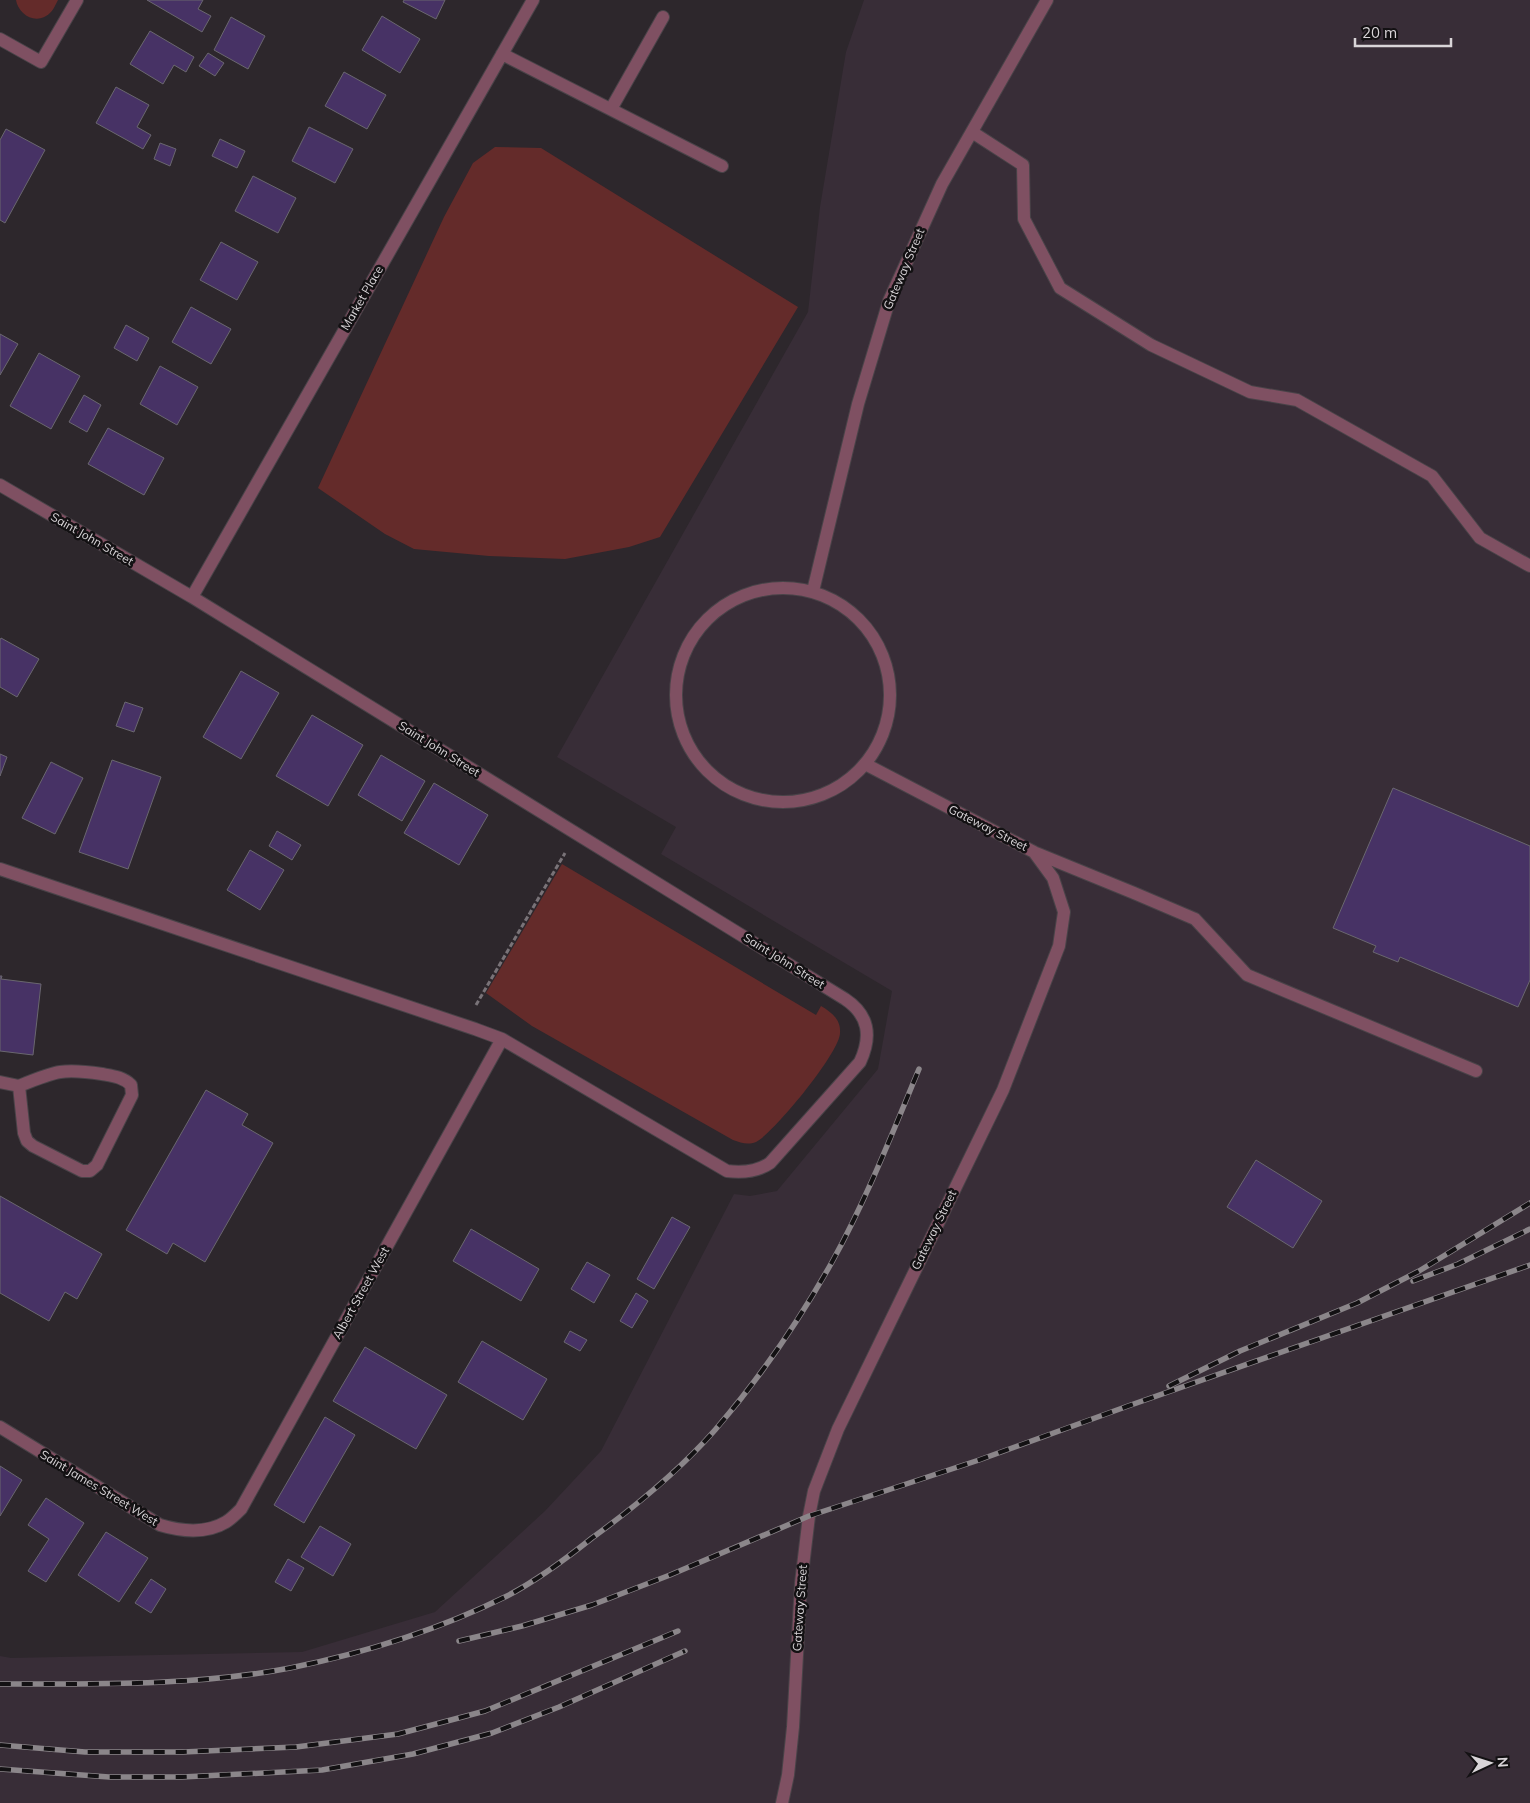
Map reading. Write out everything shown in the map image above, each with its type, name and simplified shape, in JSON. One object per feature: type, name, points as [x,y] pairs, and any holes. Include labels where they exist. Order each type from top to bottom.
[{"type":"street","points":[[0,38],[41,62],[77,0]]},
{"type":"street","name":"Market Place","points":[[192,597],[532,0]]},
{"type":"street","name":"Gateway Street","points":[[813,591],[858,404],[889,301],[942,184],[1047,0]]},
{"type":"street","points":[[611,109],[663,17]]},
{"type":"street","points":[[502,54],[722,166]]},
{"type":"street","points":[[972,132],[1023,164],[1024,220],[1060,288],[1152,345],[1250,392],[1297,400],[1432,476],[1480,538],[1530,566]]},
{"type":"street","name":"Saint John Street","points":[[0,485],[192,597],[845,999],[856,1006],[866,1025],[865,1050],[860,1062],[770,1163],[762,1168],[738,1172],[727,1171],[718,1167],[502,1039]]},
{"type":"street","points":[[778,587],[813,591],[846,606],[871,632],[887,664],[892,699],[885,734],[867,765],[840,788],[806,802],[771,803],[737,794],[708,773],[687,744],[676,710],[677,674],[690,641],[713,613],[743,594],[778,587]]},
{"type":"street","name":"Gateway Street","points":[[782,1803],[789,1765],[801,1583],[814,1491],[838,1429],[1002,1090],[1059,946],[1064,912],[1053,878],[1034,852],[867,765]]},
{"type":"street","points":[[1034,852],[1195,920],[1247,975],[1476,1071]]},
{"type":"street","points":[[0,870],[502,1039]]},
{"type":"street","name":"Albert Street West","points":[[204,1529],[225,1523],[242,1509],[502,1039]]},
{"type":"street","points":[[0,1082],[19,1086],[58,1071],[78,1070],[124,1079],[131,1085],[132,1095],[97,1165],[90,1171],[82,1171],[33,1146],[27,1141],[24,1133],[19,1086]]},
{"type":"street","name":"Saint James Street West","points":[[0,1427],[160,1525],[181,1531],[204,1529]]},
{"type":"path","points":[[484,992],[576,833]]},
{"type":"shaded area","points":[[16,0],[58,0],[48,15],[36,19],[23,13]]},
{"type":"shaded area","points":[[864,0],[1530,0],[1530,1803],[0,1803],[0,1656],[11,1658],[302,1652],[435,1612],[545,1511],[601,1451],[734,1194],[750,1196],[777,1191],[878,1069],[892,991],[661,854],[676,827],[557,757],[808,312],[820,207],[846,52]]},
{"type":"shaded area","points":[[495,147],[541,148],[798,307],[660,537],[629,547],[565,559],[489,556],[414,549],[385,534],[318,488],[444,217],[473,163]]},
{"type":"shaded area","points":[[562,864],[816,1015],[821,1006],[832,1013],[840,1028],[837,1043],[805,1091],[765,1136],[756,1142],[750,1143],[733,1140],[532,1026],[486,993]]},
{"type":"building","points":[[147,0],[203,0],[198,9],[211,16],[202,32]]},
{"type":"building","points":[[404,0],[445,0],[436,19],[403,2]]},
{"type":"building","points":[[382,16],[420,39],[400,73],[362,50]]},
{"type":"building","points":[[231,17],[265,36],[248,69],[214,50]]},
{"type":"building","points":[[150,31],[194,57],[186,72],[174,65],[163,84],[130,64]]},
{"type":"building","points":[[208,53],[224,63],[215,76],[199,66]]},
{"type":"building","points":[[344,72],[386,95],[367,129],[325,106]]},
{"type":"building","points":[[116,87],[149,105],[137,127],[151,135],[143,149],[96,123]]},
{"type":"building","points":[[309,127],[353,149],[335,183],[292,161]]},
{"type":"building","points":[[6,129],[45,150],[5,223],[0,220],[0,140]]},
{"type":"building","points":[[220,139],[245,151],[237,168],[212,156]]},
{"type":"building","points":[[160,143],[176,149],[170,166],[154,159]]},
{"type":"building","points":[[253,176],[296,198],[278,233],[235,211]]},
{"type":"building","points":[[221,242],[258,262],[237,300],[200,280]]},
{"type":"building","points":[[191,307],[231,329],[211,364],[172,342]]},
{"type":"building","points":[[126,325],[149,338],[137,361],[114,348]]},
{"type":"building","points":[[0,334],[18,344],[0,375]]},
{"type":"building","points":[[39,353],[80,376],[51,429],[10,406]]},
{"type":"building","points":[[160,366],[198,387],[177,425],[140,404]]},
{"type":"building","points":[[84,395],[101,405],[87,432],[69,422]]},
{"type":"building","points":[[108,428],[164,458],[144,495],[88,464]]},
{"type":"building","points":[[1,638],[39,659],[17,697],[0,687]]},
{"type":"building","points":[[241,671],[279,693],[241,759],[203,737]]},
{"type":"building","points":[[125,702],[143,708],[134,732],[116,726]]},
{"type":"building","points":[[312,715],[363,745],[328,806],[276,776]]},
{"type":"building","points":[[0,754],[7,757],[0,776]]},
{"type":"building","points":[[381,755],[425,781],[402,821],[358,795]]},
{"type":"building","points":[[112,760],[161,777],[128,869],[79,852]]},
{"type":"building","points":[[51,762],[83,778],[55,834],[22,818]]},
{"type":"building","points":[[434,783],[488,815],[459,865],[404,833]]},
{"type":"building","points":[[1393,788],[1530,846],[1530,980],[1518,1007],[1400,957],[1398,962],[1373,952],[1376,946],[1333,928]]},
{"type":"building","points":[[277,831],[301,845],[292,860],[269,846]]},
{"type":"building","points":[[250,850],[284,870],[260,910],[227,890]]},
{"type":"building","points":[[0,976],[2,976],[1,979],[41,984],[33,1055],[0,1051]]},
{"type":"building","points":[[206,1090],[248,1114],[242,1125],[273,1143],[205,1262],[173,1243],[167,1254],[126,1230]]},
{"type":"building","points":[[1256,1160],[1322,1201],[1293,1248],[1227,1207]]},
{"type":"building","points":[[0,1196],[102,1254],[77,1299],[65,1292],[49,1321],[0,1293]]},
{"type":"building","points":[[672,1217],[690,1227],[654,1289],[637,1279]]},
{"type":"building","points":[[471,1229],[539,1269],[521,1301],[453,1261]]},
{"type":"building","points":[[587,1262],[610,1275],[594,1303],[571,1289]]},
{"type":"building","points":[[636,1293],[648,1301],[632,1328],[620,1321]]},
{"type":"building","points":[[570,1331],[587,1340],[580,1351],[564,1342]]},
{"type":"building","points":[[482,1341],[547,1379],[523,1420],[458,1382]]},
{"type":"building","points":[[365,1347],[447,1395],[416,1449],[333,1401]]},
{"type":"building","points":[[325,1417],[355,1435],[304,1523],[274,1505]]},
{"type":"building","points":[[0,1466],[22,1480],[0,1516]]},
{"type":"building","points":[[46,1498],[84,1523],[46,1582],[28,1571],[49,1539],[28,1525]]},
{"type":"building","points":[[320,1526],[351,1544],[333,1576],[301,1557]]},
{"type":"building","points":[[106,1532],[148,1558],[119,1602],[78,1575]]},
{"type":"building","points":[[288,1559],[304,1568],[291,1591],[275,1582]]},
{"type":"building","points":[[151,1579],[166,1589],[151,1613],[135,1603]]},
{"type":"railway","points":[[0,1684],[109,1684],[182,1681],[255,1674],[290,1668],[373,1648],[428,1630],[507,1596],[540,1576],[625,1513],[672,1474],[715,1430],[763,1370],[806,1306],[844,1239],[878,1167],[919,1069]]},
{"type":"railway","points":[[1169,1386],[1240,1351],[1357,1303],[1419,1271],[1530,1203]]},
{"type":"railway","points":[[1413,1281],[1458,1264],[1530,1229]]},
{"type":"railway","points":[[459,1641],[522,1626],[592,1605],[670,1575],[809,1516],[979,1460],[1530,1265]]},
{"type":"railway","points":[[0,1745],[85,1752],[183,1752],[296,1747],[398,1734],[485,1711],[678,1631]]},
{"type":"railway","points":[[0,1769],[109,1777],[182,1777],[322,1770],[413,1754],[492,1733],[559,1707],[685,1651]]}]
